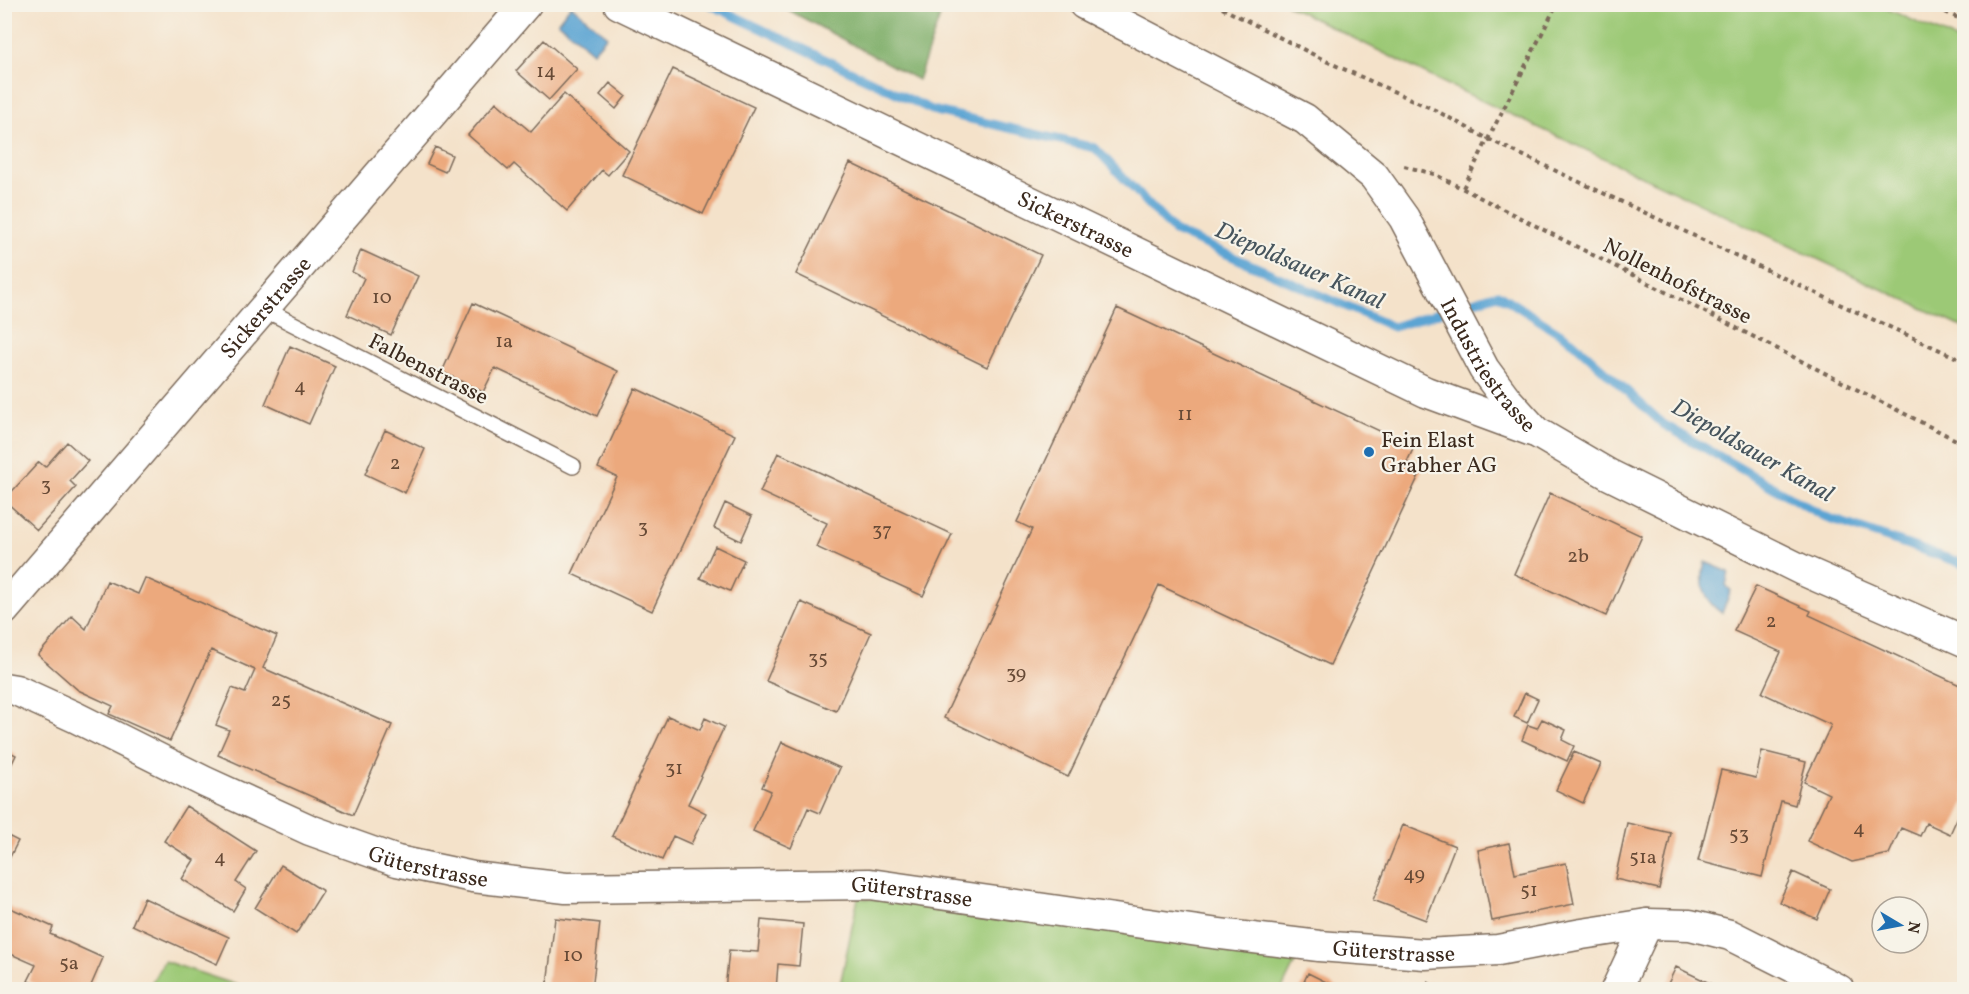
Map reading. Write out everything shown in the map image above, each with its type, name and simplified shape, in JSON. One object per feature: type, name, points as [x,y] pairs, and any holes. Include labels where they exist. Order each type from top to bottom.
[{"type":"street","name":"Sickerstrasse","points":[[4,610],[526,4]]},
{"type":"street","name":"Sickerstrasse","points":[[619,4],[1426,392],[1536,432]]},
{"type":"street","name":"Industriestrasse","points":[[1084,4],[1305,119],[1374,176],[1404,218],[1484,369],[1507,400],[1536,432],[1608,474],[1802,570],[1965,641]]},
{"type":"street","name":"Güterstrasse","points":[[4,687],[65,712],[205,782],[310,830],[397,861],[473,877],[566,888],[870,884],[1259,939],[1425,954],[1498,950],[1647,924],[1690,925],[1730,935],[1839,990]]},
{"type":"street","points":[[1616,990],[1647,924]]},
{"type":"lane","name":"Falbenstrasse","points":[[264,309],[573,466]]},
{"type":"path","points":[[1214,4],[1328,62],[1435,110],[1488,139],[1965,361]]},
{"type":"path","points":[[1463,189],[1557,4]]},
{"type":"path","points":[[1929,4],[1965,21]]},
{"type":"path","name":"Nollenhofstrasse","points":[[1374,176],[1392,164],[1434,174],[1965,444]]},
{"type":"green space","points":[[779,5],[944,5],[918,80]]},
{"type":"green space","points":[[1287,5],[1878,5],[1964,43],[1964,328],[1440,81]]},
{"type":"green space","points":[[858,898],[918,903],[1298,956],[1282,989],[839,990]]},
{"type":"green space","points":[[164,961],[249,989],[148,989]]},
{"type":"water","points":[[571,5],[607,36],[593,52],[558,22]]},
{"type":"water","points":[[1705,562],[1729,572],[1726,585],[1731,591],[1722,613],[1711,603],[1704,591]]},
{"type":"building","points":[[544,40],[577,69],[549,100],[516,71]]},
{"type":"building","points":[[673,69],[754,107],[703,214],[622,175]]},
{"type":"building","points":[[610,83],[626,96],[616,109],[600,95]]},
{"type":"building","points":[[564,94],[629,151],[608,175],[602,170],[567,211],[514,164],[508,170],[468,135],[496,102],[531,132]]},
{"type":"building","points":[[435,147],[452,155],[445,172],[427,164]]},
{"type":"building","points":[[850,163],[1041,255],[987,367],[796,274]]},
{"type":"building","points":[[361,250],[418,276],[391,335],[347,315],[364,278],[352,272]]},
{"type":"building","points":[[473,303],[618,371],[597,416],[495,368],[483,392],[442,372]]},
{"type":"building","points":[[1117,308],[1414,447],[1407,462],[1422,469],[1330,665],[1159,585],[1068,777],[944,718],[1032,529],[1017,522]]},
{"type":"building","points":[[290,346],[335,366],[309,424],[265,404]]},
{"type":"building","points":[[635,388],[735,435],[652,611],[572,574],[617,477],[598,468]]},
{"type":"building","points":[[385,430],[425,449],[405,493],[365,474]]},
{"type":"building","points":[[67,442],[88,461],[70,481],[76,487],[37,530],[4,500],[39,462],[45,467]]},
{"type":"building","points":[[778,453],[952,534],[923,596],[816,547],[827,523],[760,492]]},
{"type":"building","points":[[1550,493],[1642,536],[1606,616],[1514,574]]},
{"type":"building","points":[[725,503],[752,516],[741,541],[714,528]]},
{"type":"building","points":[[715,546],[744,560],[730,591],[700,578]]},
{"type":"building","points":[[145,578],[277,636],[263,668],[392,725],[353,815],[218,755],[229,730],[216,725],[232,688],[245,693],[255,670],[211,650],[170,741],[109,714],[113,706],[78,690],[38,655],[72,616],[86,629],[107,581],[138,594]]},
{"type":"building","points":[[1756,586],[1811,611],[1809,615],[1964,687],[1964,803],[1950,834],[1926,823],[1920,836],[1901,828],[1889,854],[1852,862],[1807,841],[1829,794],[1804,782],[1831,725],[1762,693],[1781,652],[1734,631]]},
{"type":"building","points":[[801,602],[871,633],[836,711],[766,681]]},
{"type":"building","points":[[1525,693],[1538,699],[1527,723],[1514,717]]},
{"type":"building","points":[[668,716],[700,730],[705,718],[724,727],[688,804],[706,813],[691,844],[673,836],[662,860],[612,836]]},
{"type":"building","points":[[1542,719],[1566,730],[1562,740],[1574,746],[1567,761],[1522,740],[1528,725],[1537,728]]},
{"type":"building","points":[[782,742],[840,768],[820,813],[808,808],[791,848],[753,831],[771,791],[762,787]]},
{"type":"building","points":[[4,749],[16,755],[4,780]]},
{"type":"building","points":[[1762,751],[1806,762],[1795,805],[1781,801],[1762,877],[1698,861],[1721,770],[1756,778]]},
{"type":"building","points":[[1574,752],[1601,764],[1583,803],[1556,790]]},
{"type":"building","points":[[186,806],[256,851],[236,882],[246,889],[233,911],[182,879],[194,860],[164,841]]},
{"type":"building","points":[[1627,823],[1671,833],[1659,889],[1615,879]]},
{"type":"building","points":[[1403,825],[1455,846],[1426,920],[1373,900]]},
{"type":"building","points":[[4,834],[18,841],[4,869]]},
{"type":"building","points":[[1509,843],[1515,874],[1566,863],[1574,904],[1492,921],[1478,850]]},
{"type":"building","points":[[281,865],[323,891],[296,934],[255,908]]},
{"type":"building","points":[[1793,872],[1830,889],[1817,919],[1779,902]]},
{"type":"building","points":[[144,898],[229,937],[217,964],[132,925]]},
{"type":"building","points":[[6,906],[53,927],[50,934],[103,958],[89,990],[47,990],[28,981],[36,965],[4,951],[4,910]]},
{"type":"building","points":[[555,918],[600,923],[592,990],[547,985]]},
{"type":"building","points":[[761,920],[803,924],[799,966],[778,964],[776,990],[725,990],[729,950],[758,952]]},
{"type":"building","points":[[1676,967],[1724,990],[1665,990]]},
{"type":"building","points":[[1308,973],[1342,990],[1300,990]]},
{"type":"building","points":[[1428,982],[1442,990],[1424,990]]},
{"type":"waterway","name":"Diepoldsauer Kanal","points":[[709,4],[932,110],[1095,148],[1174,231],[1393,327],[1498,294],[1572,341],[1663,424],[1823,516],[1964,564]]},
{"type":"place","name":"Fein Elast Grabher AG","points":[[1369,452]]}]
